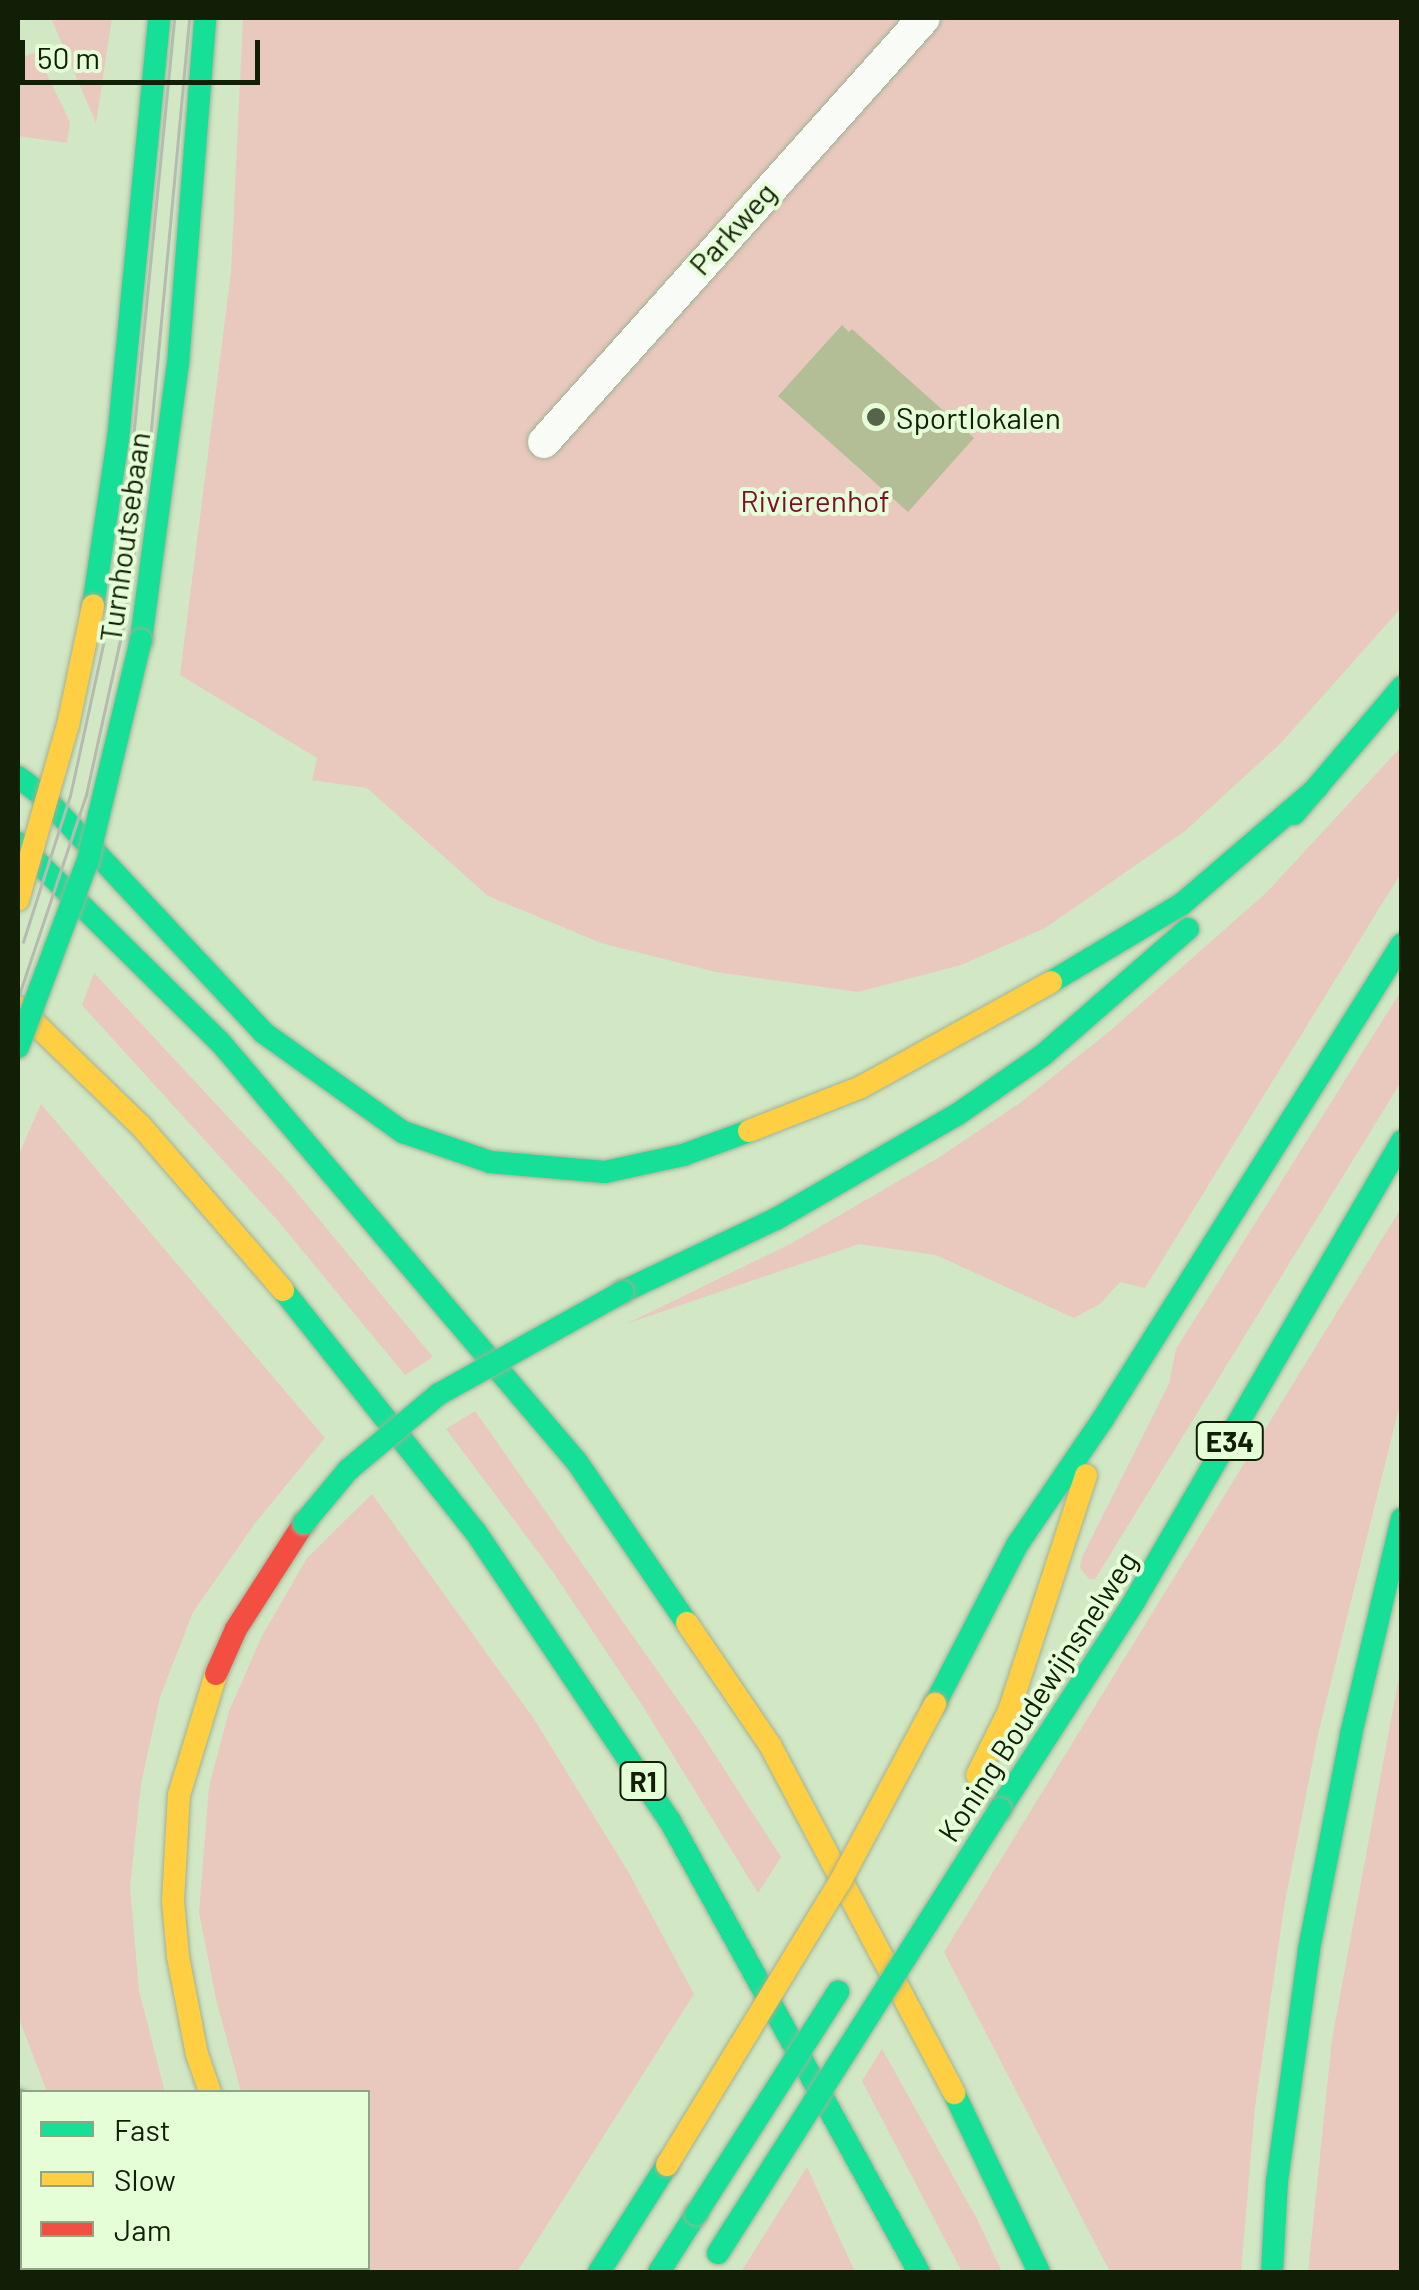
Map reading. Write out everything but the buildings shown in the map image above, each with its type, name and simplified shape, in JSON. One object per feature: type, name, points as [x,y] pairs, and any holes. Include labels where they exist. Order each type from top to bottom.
[{"type":"main road","name":"Turnhoutsebaan","points":[[18,900],[68,726],[93,606],[116,455],[159,18]]},
{"type":"main road","name":"Turnhoutsebaan","points":[[18,1047],[47,979],[88,860],[141,640],[178,364],[205,18]]},
{"type":"main road","points":[[209,2090],[198,2055],[178,1956],[173,1901],[178,1795],[210,1688],[236,1629],[304,1523],[348,1470],[439,1394],[622,1292],[776,1220],[872,1168],[1043,1054],[1162,955],[1242,875],[1402,687]]},
{"type":"main road","points":[[18,776],[42,796],[264,1033],[403,1132],[490,1162],[605,1172],[683,1155],[795,1114],[860,1087],[982,1023],[1182,904],[1316,788]]},
{"type":"main road","points":[[18,843],[220,1042],[578,1462],[770,1744],[982,2147],[1040,2272]]},
{"type":"main road","points":[[600,2272],[831,1897],[1017,1545],[1103,1419],[1402,944]]},
{"type":"main road","name":"R1","points":[[18,1007],[141,1126],[312,1325],[475,1531],[670,1821],[919,2272]]},
{"type":"main road","name":"Koning Boudewijnsnelweg","points":[[711,2263],[1144,1585],[1402,1141]]},
{"type":"main road","points":[[972,1783],[1009,1711],[1103,1419]]},
{"type":"main road","points":[[1272,2272],[1276,2180],[1309,1950],[1350,1734],[1402,1518]]},
{"type":"main road","points":[[659,2272],[883,1921]]},
{"type":"street","name":"Parkweg","points":[[544,442],[924,18]]},
{"type":"green space","points":[[51,18],[112,18],[96,123]]},
{"type":"green space","name":"Rivierenhof","points":[[243,18],[1401,18],[1401,608],[1281,743],[1185,831],[1045,928],[961,965],[858,992],[716,972],[601,943],[488,896],[367,788],[312,780],[317,758],[180,675],[231,272]]},
{"type":"green space","points":[[36,52],[70,122],[67,143],[18,136],[18,59]]},
{"type":"green space","points":[[1401,747],[1401,873],[1145,1288],[1120,1282],[1100,1304],[1074,1318],[936,1255],[859,1244],[626,1324],[792,1243],[938,1158],[1020,1103],[1111,1030],[1267,892]]},
{"type":"green space","points":[[94,973],[284,1177],[433,1357],[405,1375],[278,1221],[82,1005]]},
{"type":"green space","points":[[1401,991],[1401,1082],[1095,1579],[1089,1579],[1080,1568],[1082,1557],[1169,1384],[1176,1349]]},
{"type":"green space","points":[[41,1104],[325,1438],[256,1522],[193,1612],[160,1697],[141,1784],[130,1887],[139,1991],[164,2090],[46,2090],[18,2016],[18,1156]]},
{"type":"green space","points":[[1401,1208],[1401,1400],[1318,1734],[1284,1907],[1255,2107],[1241,2272],[1110,2272],[944,1952]]},
{"type":"green space","points":[[475,1411],[699,1730],[781,1857],[758,1893],[642,1705],[553,1572],[446,1429]]},
{"type":"green space","points":[[372,1494],[534,1719],[629,1873],[694,1994],[517,2272],[359,2272],[370,2270],[370,2090],[240,2090],[216,1999],[199,1912],[209,1787],[229,1711],[262,1636],[307,1558]]},
{"type":"green space","points":[[1401,1666],[1401,2272],[1308,2272],[1332,2039]]},
{"type":"green space","points":[[882,2049],[977,2219],[1002,2272],[962,2272],[862,2081]]},
{"type":"green space","points":[[807,2167],[855,2272],[741,2272]]},
{"type":"tram line","points":[[126,510],[174,18]]},
{"type":"tram line","points":[[18,998],[86,795],[123,627],[149,451],[189,18]]},
{"type":"tram line","points":[[23,942],[70,796],[114,594]]},
{"type":"traffic: fast","points":[[93,606],[118,439],[159,18]]},
{"type":"traffic: fast","points":[[141,640],[178,364],[205,18]]},
{"type":"traffic: fast","points":[[18,1047],[88,860],[141,640]]},
{"type":"traffic: fast","points":[[1294,814],[1402,687]]},
{"type":"traffic: fast","points":[[18,777],[43,796],[264,1033],[403,1132],[490,1162],[605,1172],[683,1155],[749,1131]]},
{"type":"traffic: fast","points":[[1051,982],[1182,904],[1317,788]]},
{"type":"traffic: fast","points":[[18,843],[220,1042],[577,1462],[687,1623]]},
{"type":"traffic: fast","points":[[622,1292],[776,1219],[958,1114],[1043,1055],[1188,929]]},
{"type":"traffic: fast","points":[[935,1704],[1017,1545],[1103,1419],[1402,944]]},
{"type":"traffic: fast","points":[[1000,1809],[1135,1600],[1402,1141]]},
{"type":"traffic: fast","points":[[283,1290],[475,1531],[670,1821],[919,2272]]},
{"type":"traffic: fast","points":[[304,1523],[348,1470],[439,1394],[622,1292]]},
{"type":"traffic: fast","points":[[1272,2272],[1277,2181],[1309,1949],[1351,1734],[1402,1519]]},
{"type":"traffic: fast","points":[[718,2253],[1000,1809]]},
{"type":"traffic: fast","points":[[696,2214],[838,1992]]},
{"type":"traffic: fast","points":[[954,2093],[1039,2272]]},
{"type":"traffic: fast","points":[[18,2100],[20,2106]]},
{"type":"traffic: fast","points":[[599,2272],[667,2165]]},
{"type":"traffic: fast","points":[[659,2272],[696,2214]]},
{"type":"traffic: slow","points":[[18,900],[68,725],[93,606]]},
{"type":"traffic: slow","points":[[749,1131],[861,1087],[1051,982]]},
{"type":"traffic: slow","points":[[18,1007],[141,1126],[283,1290]]},
{"type":"traffic: slow","points":[[977,1775],[1009,1711],[1086,1475]]},
{"type":"traffic: slow","points":[[687,1623],[770,1745],[954,2093]]},
{"type":"traffic: slow","points":[[209,2090],[197,2055],[178,1956],[173,1901],[179,1795],[216,1674]]},
{"type":"traffic: slow","points":[[667,2165],[840,1882],[935,1704]]},
{"type":"traffic: jam","points":[[216,1674],[236,1629],[304,1523]]},
{"type":"place","name":"Sportlokalen","points":[[876,417]]}]
